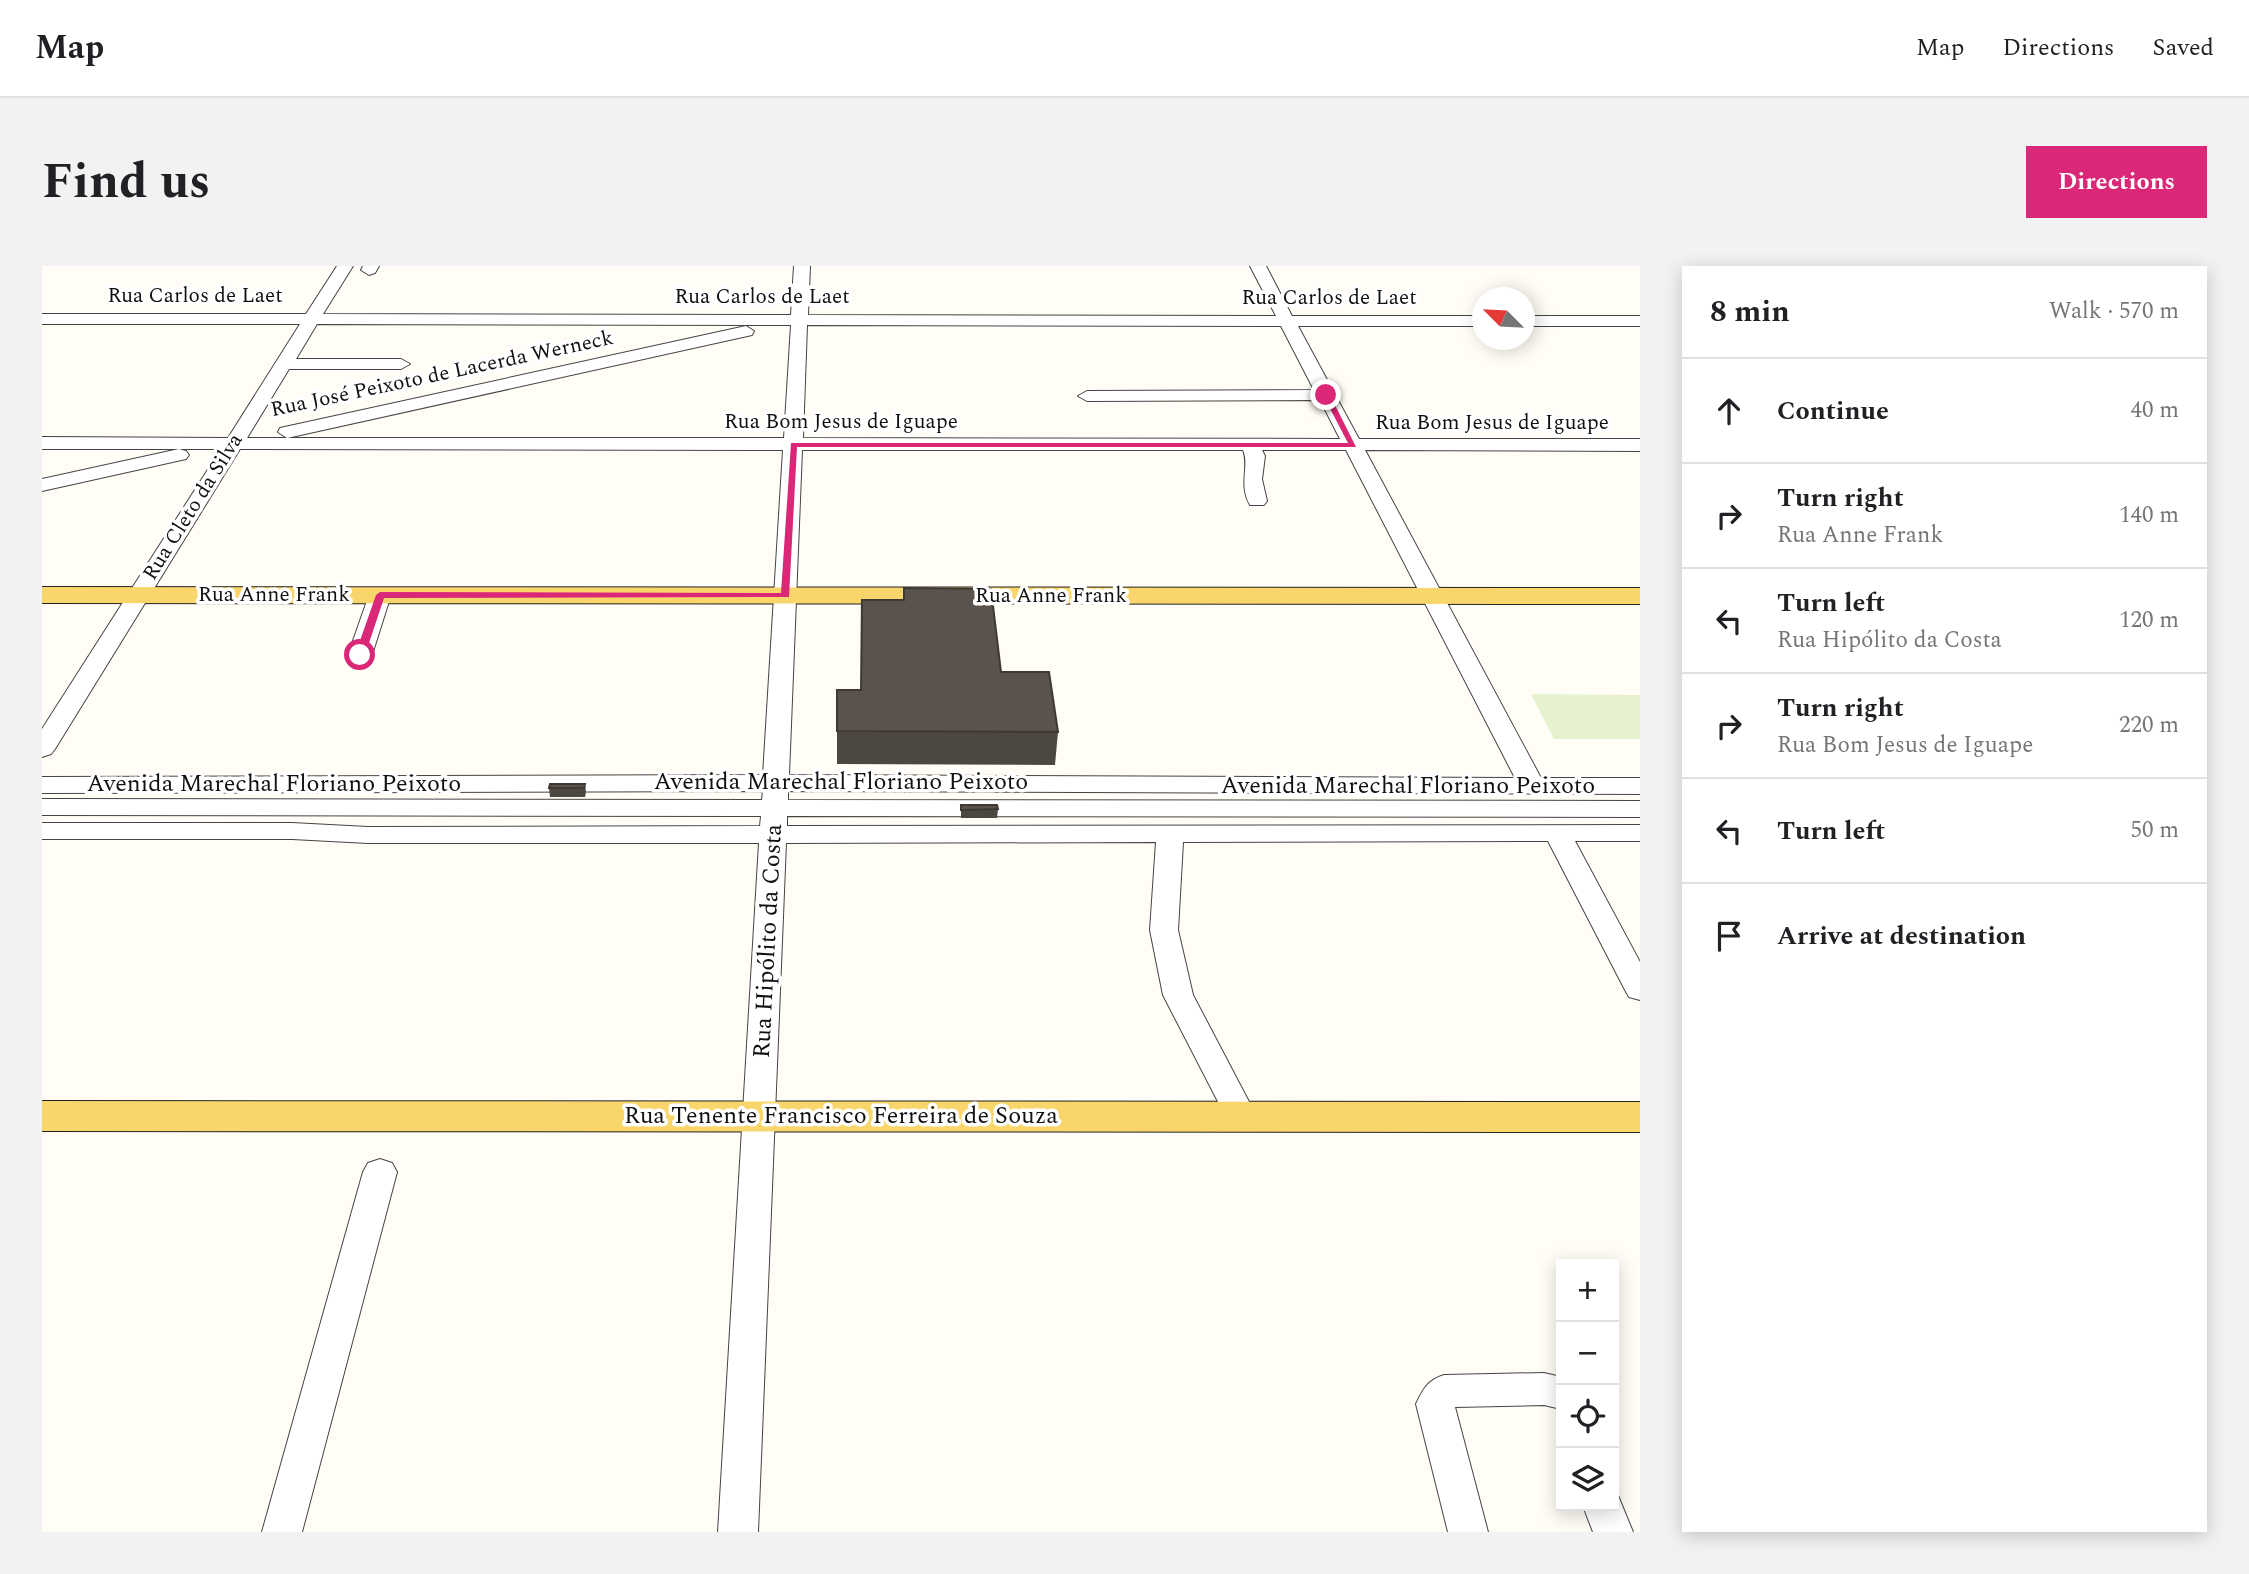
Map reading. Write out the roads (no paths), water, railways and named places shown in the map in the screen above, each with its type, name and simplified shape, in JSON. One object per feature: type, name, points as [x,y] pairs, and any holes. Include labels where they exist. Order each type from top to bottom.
[{"type":"main road","name":"Rua Anne Frank","points":[[42,595],[1640,596]]},
{"type":"main road","name":"Rua Tenente Francisco Ferreira de Souza","points":[[42,1116],[1640,1117]]},
{"type":"street","name":"Rua Cleto da Silva","points":[[42,749],[345,266]]},
{"type":"street","name":"Rua Hipólito da Costa","points":[[738,1532],[802,266]]},
{"type":"street","points":[[1258,266],[1532,786]]},
{"type":"street","name":"Rua Carlos de Laet","points":[[42,319],[1472,321]]},
{"type":"street","name":"Rua José Peixoto de Lacerda Werneck","points":[[42,485],[754,330],[763,325],[764,320]]},
{"type":"street","points":[[1535,321],[1640,321]]},
{"type":"street","points":[[283,364],[401,364]]},
{"type":"street","points":[[1087,396],[1326,395]]},
{"type":"street","name":"Rua Bom Jesus de Iguape","points":[[42,443],[1640,445]]},
{"type":"street","points":[[1250,445],[1255,456],[1252,479],[1257,501]]},
{"type":"street","points":[[360,655],[380,595]]},
{"type":"street","name":"Avenida Marechal Floriano Peixoto","points":[[42,785],[775,808],[1170,835],[1640,833]]},
{"type":"street","name":"Avenida Marechal Floriano Peixoto","points":[[42,831],[292,831],[368,835],[775,808],[1532,786],[1640,786]]},
{"type":"street","points":[[42,807],[1640,809]]},
{"type":"street","points":[[1557,832],[1639,989]]},
{"type":"street","points":[[1170,835],[1164,930],[1178,995],[1241,1117]]},
{"type":"street","points":[[282,1532],[380,1172]]},
{"type":"street","points":[[1468,1532],[1436,1404],[1444,1391],[1544,1389],[1556,1392]]},
{"type":"street","points":[[1605,1511],[1613,1532]]}]
